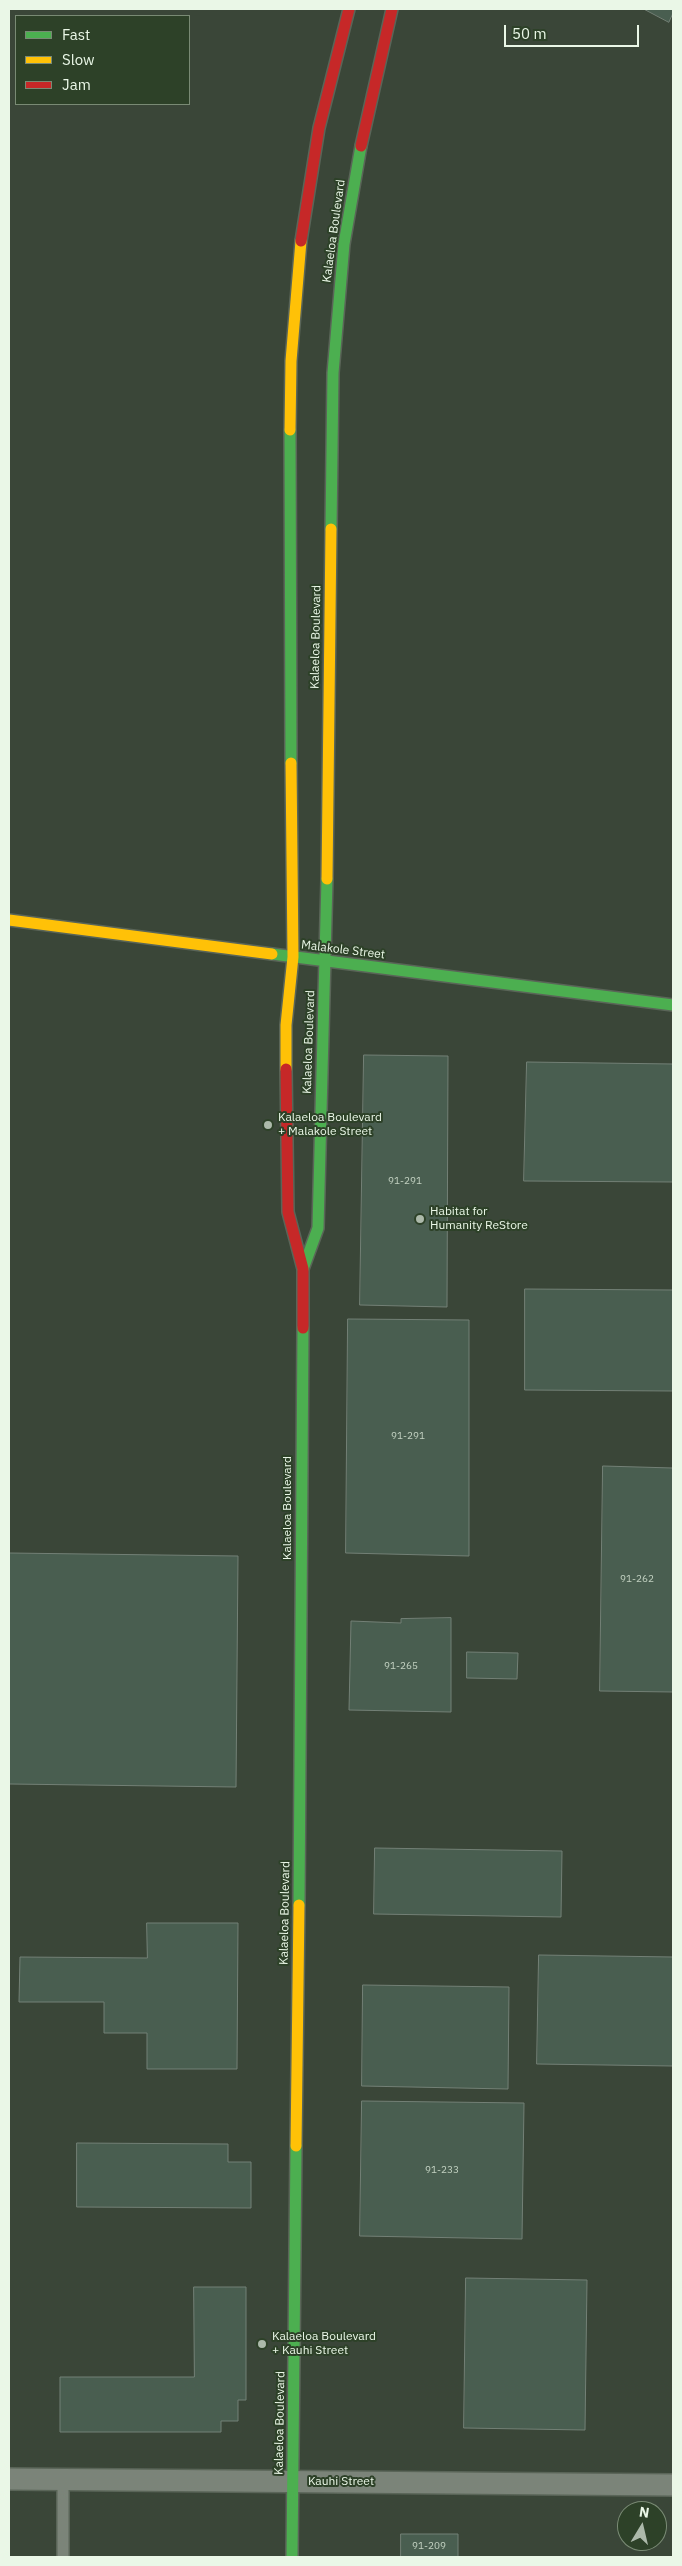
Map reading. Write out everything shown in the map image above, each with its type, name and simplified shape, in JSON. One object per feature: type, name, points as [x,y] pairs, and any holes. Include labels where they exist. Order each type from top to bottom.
[{"type":"street","name":"Kalaeloa Boulevard","points":[[292,2557],[300,1794],[302,1269],[288,1212],[286,1025],[293,957],[289,483],[291,360],[301,244],[318,138],[348,9]]},
{"type":"street","name":"Kalaeloa Boulevard","points":[[302,1269],[318,1228],[326,961],[333,373],[344,244],[365,124],[392,9]]},
{"type":"street","name":"Malakole Street","points":[[9,920],[673,1005]]},
{"type":"street","name":"Kauhi Street","points":[[9,2478],[673,2486]]},
{"type":"lane","points":[[63,2479],[63,2557]]},
{"type":"building","points":[[644,9],[673,9],[673,13],[669,22]]},
{"type":"building","points":[[364,1055],[448,1056],[447,1307],[360,1305]]},
{"type":"building","points":[[527,1062],[673,1064],[673,1182],[524,1181]]},
{"type":"building","points":[[525,1289],[673,1290],[673,1391],[525,1390]]},
{"type":"building","points":[[348,1319],[469,1320],[469,1556],[346,1553]]},
{"type":"building","points":[[603,1466],[673,1468],[673,1692],[600,1691]]},
{"type":"building","points":[[9,1553],[238,1556],[236,1787],[9,1784]]},
{"type":"building","points":[[451,1618],[451,1712],[349,1710],[351,1621],[401,1623],[401,1619]]},
{"type":"building","points":[[467,1652],[518,1653],[517,1679],[467,1678]]},
{"type":"building","points":[[375,1848],[562,1851],[561,1917],[374,1914]]},
{"type":"building","points":[[147,1923],[238,1923],[237,2069],[147,2069],[147,2033],[104,2033],[104,2002],[19,2002],[20,1957],[147,1958]]},
{"type":"building","points":[[539,1955],[673,1957],[673,2066],[537,2064]]},
{"type":"building","points":[[363,1985],[509,1987],[508,2089],[362,2086]]},
{"type":"building","points":[[362,2101],[524,2103],[522,2239],[360,2236]]},
{"type":"building","points":[[77,2143],[228,2144],[228,2162],[251,2162],[251,2208],[77,2207]]},
{"type":"building","points":[[466,2278],[587,2280],[585,2430],[464,2428]]},
{"type":"building","points":[[194,2287],[246,2287],[246,2400],[238,2400],[238,2421],[221,2421],[221,2432],[60,2432],[60,2377],[194,2377]]},
{"type":"building","points":[[401,2534],[458,2534],[458,2557],[401,2557]]},
{"type":"traffic: fast","points":[[331,529],[333,373],[344,244],[361,146]]},
{"type":"traffic: fast","points":[[290,430],[291,763]]},
{"type":"traffic: fast","points":[[303,1269],[318,1228],[327,879]]},
{"type":"traffic: fast","points":[[272,954],[673,1005]]},
{"type":"traffic: fast","points":[[299,1905],[303,1328]]},
{"type":"traffic: fast","points":[[292,2557],[296,2146]]},
{"type":"traffic: slow","points":[[290,430],[291,361],[301,241]]},
{"type":"traffic: slow","points":[[327,879],[331,529]]},
{"type":"traffic: slow","points":[[286,1069],[286,1025],[293,957],[291,763]]},
{"type":"traffic: slow","points":[[9,920],[272,954]]},
{"type":"traffic: slow","points":[[296,2146],[299,1905]]},
{"type":"traffic: jam","points":[[301,241],[319,128],[349,9]]},
{"type":"traffic: jam","points":[[361,146],[392,9]]},
{"type":"traffic: jam","points":[[286,1069],[288,1212],[303,1269],[303,1328]]},
{"type":"place","name":"Kalaeloa Boulevard + Malakole Street","points":[[268,1125]]},
{"type":"place","name":"Habitat for Humanity ReStore","points":[[420,1219]]},
{"type":"place","name":"Kalaeloa Boulevard + Kauhi Street","points":[[262,2344]]}]
